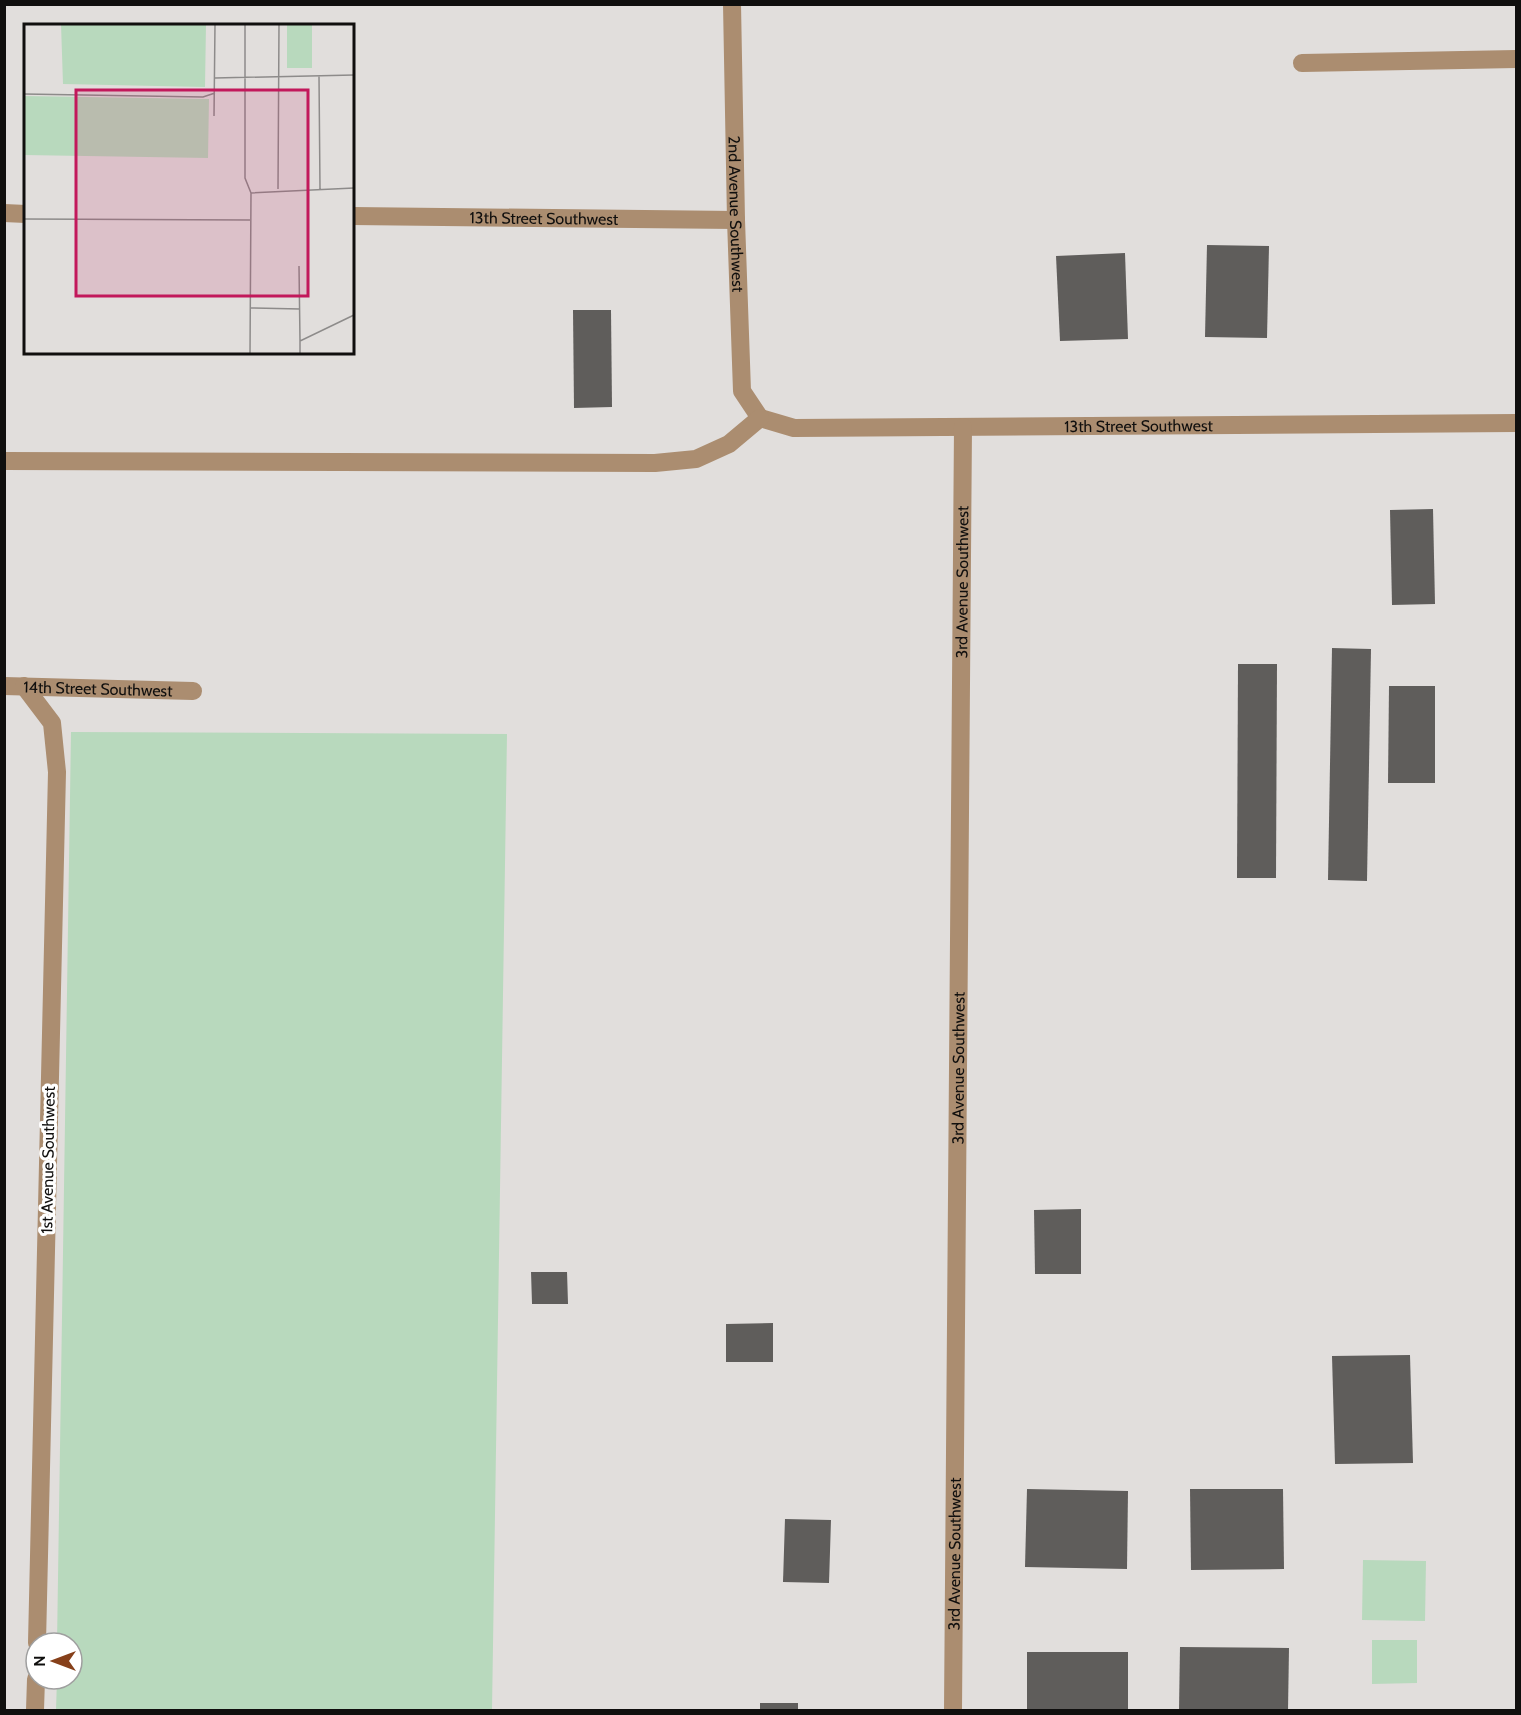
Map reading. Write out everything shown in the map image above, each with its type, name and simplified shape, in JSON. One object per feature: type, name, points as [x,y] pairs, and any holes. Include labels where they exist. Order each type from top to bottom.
[{"type":"street","name":"2nd Avenue Southwest","points":[[732,4],[742,391],[760,418]]},
{"type":"street","points":[[1302,63],[1516,59]]},
{"type":"street","points":[[4,213],[24,214]]},
{"type":"street","name":"13th Street Southwest","points":[[354,216],[736,219]]},
{"type":"street","name":"13th Street Southwest","points":[[760,418],[794,428],[1516,423]]},
{"type":"street","points":[[4,461],[655,463],[696,459],[729,444],[760,418]]},
{"type":"street","name":"3rd Avenue Southwest","points":[[954,1710],[963,427]]},
{"type":"street","name":"14th Street Southwest","points":[[4,686],[193,691]]},
{"type":"street","name":"1st Avenue Southwest","points":[[24,686],[52,723],[57,772],[37,1631]]},
{"type":"street","points":[[35,1710],[36,1691]]},
{"type":"green space","points":[[71,732],[507,734],[492,1710],[56,1710],[57,1691],[84,1691],[84,1631],[57,1631]]},
{"type":"green space","points":[[1363,1560],[1426,1561],[1425,1621],[1362,1620]]},
{"type":"green space","points":[[1372,1640],[1417,1640],[1417,1683],[1372,1684]]},
{"type":"building","points":[[1207,245],[1269,246],[1267,338],[1205,337]]},
{"type":"building","points":[[1125,253],[1128,339],[1060,341],[1056,256]]},
{"type":"building","points":[[573,310],[611,310],[612,407],[574,408]]},
{"type":"building","points":[[1433,509],[1435,604],[1392,605],[1390,510]]},
{"type":"building","points":[[1332,648],[1371,649],[1367,881],[1328,880]]},
{"type":"building","points":[[1238,664],[1277,664],[1276,878],[1237,878]]},
{"type":"building","points":[[1389,686],[1435,686],[1435,783],[1388,783]]},
{"type":"building","points":[[1081,1209],[1081,1274],[1035,1274],[1034,1210]]},
{"type":"building","points":[[531,1272],[567,1272],[568,1304],[532,1304]]},
{"type":"building","points":[[773,1323],[773,1362],[726,1362],[726,1324]]},
{"type":"building","points":[[1410,1355],[1413,1463],[1335,1464],[1332,1356]]},
{"type":"building","points":[[1027,1489],[1128,1491],[1127,1569],[1025,1567]]},
{"type":"building","points":[[1190,1489],[1283,1489],[1284,1569],[1191,1570]]},
{"type":"building","points":[[785,1519],[831,1520],[829,1583],[783,1582]]},
{"type":"building","points":[[1180,1647],[1289,1648],[1288,1710],[1179,1710]]},
{"type":"building","points":[[1027,1652],[1128,1652],[1128,1710],[1027,1710]]},
{"type":"building","points":[[760,1703],[798,1703],[798,1710],[760,1710]]}]
